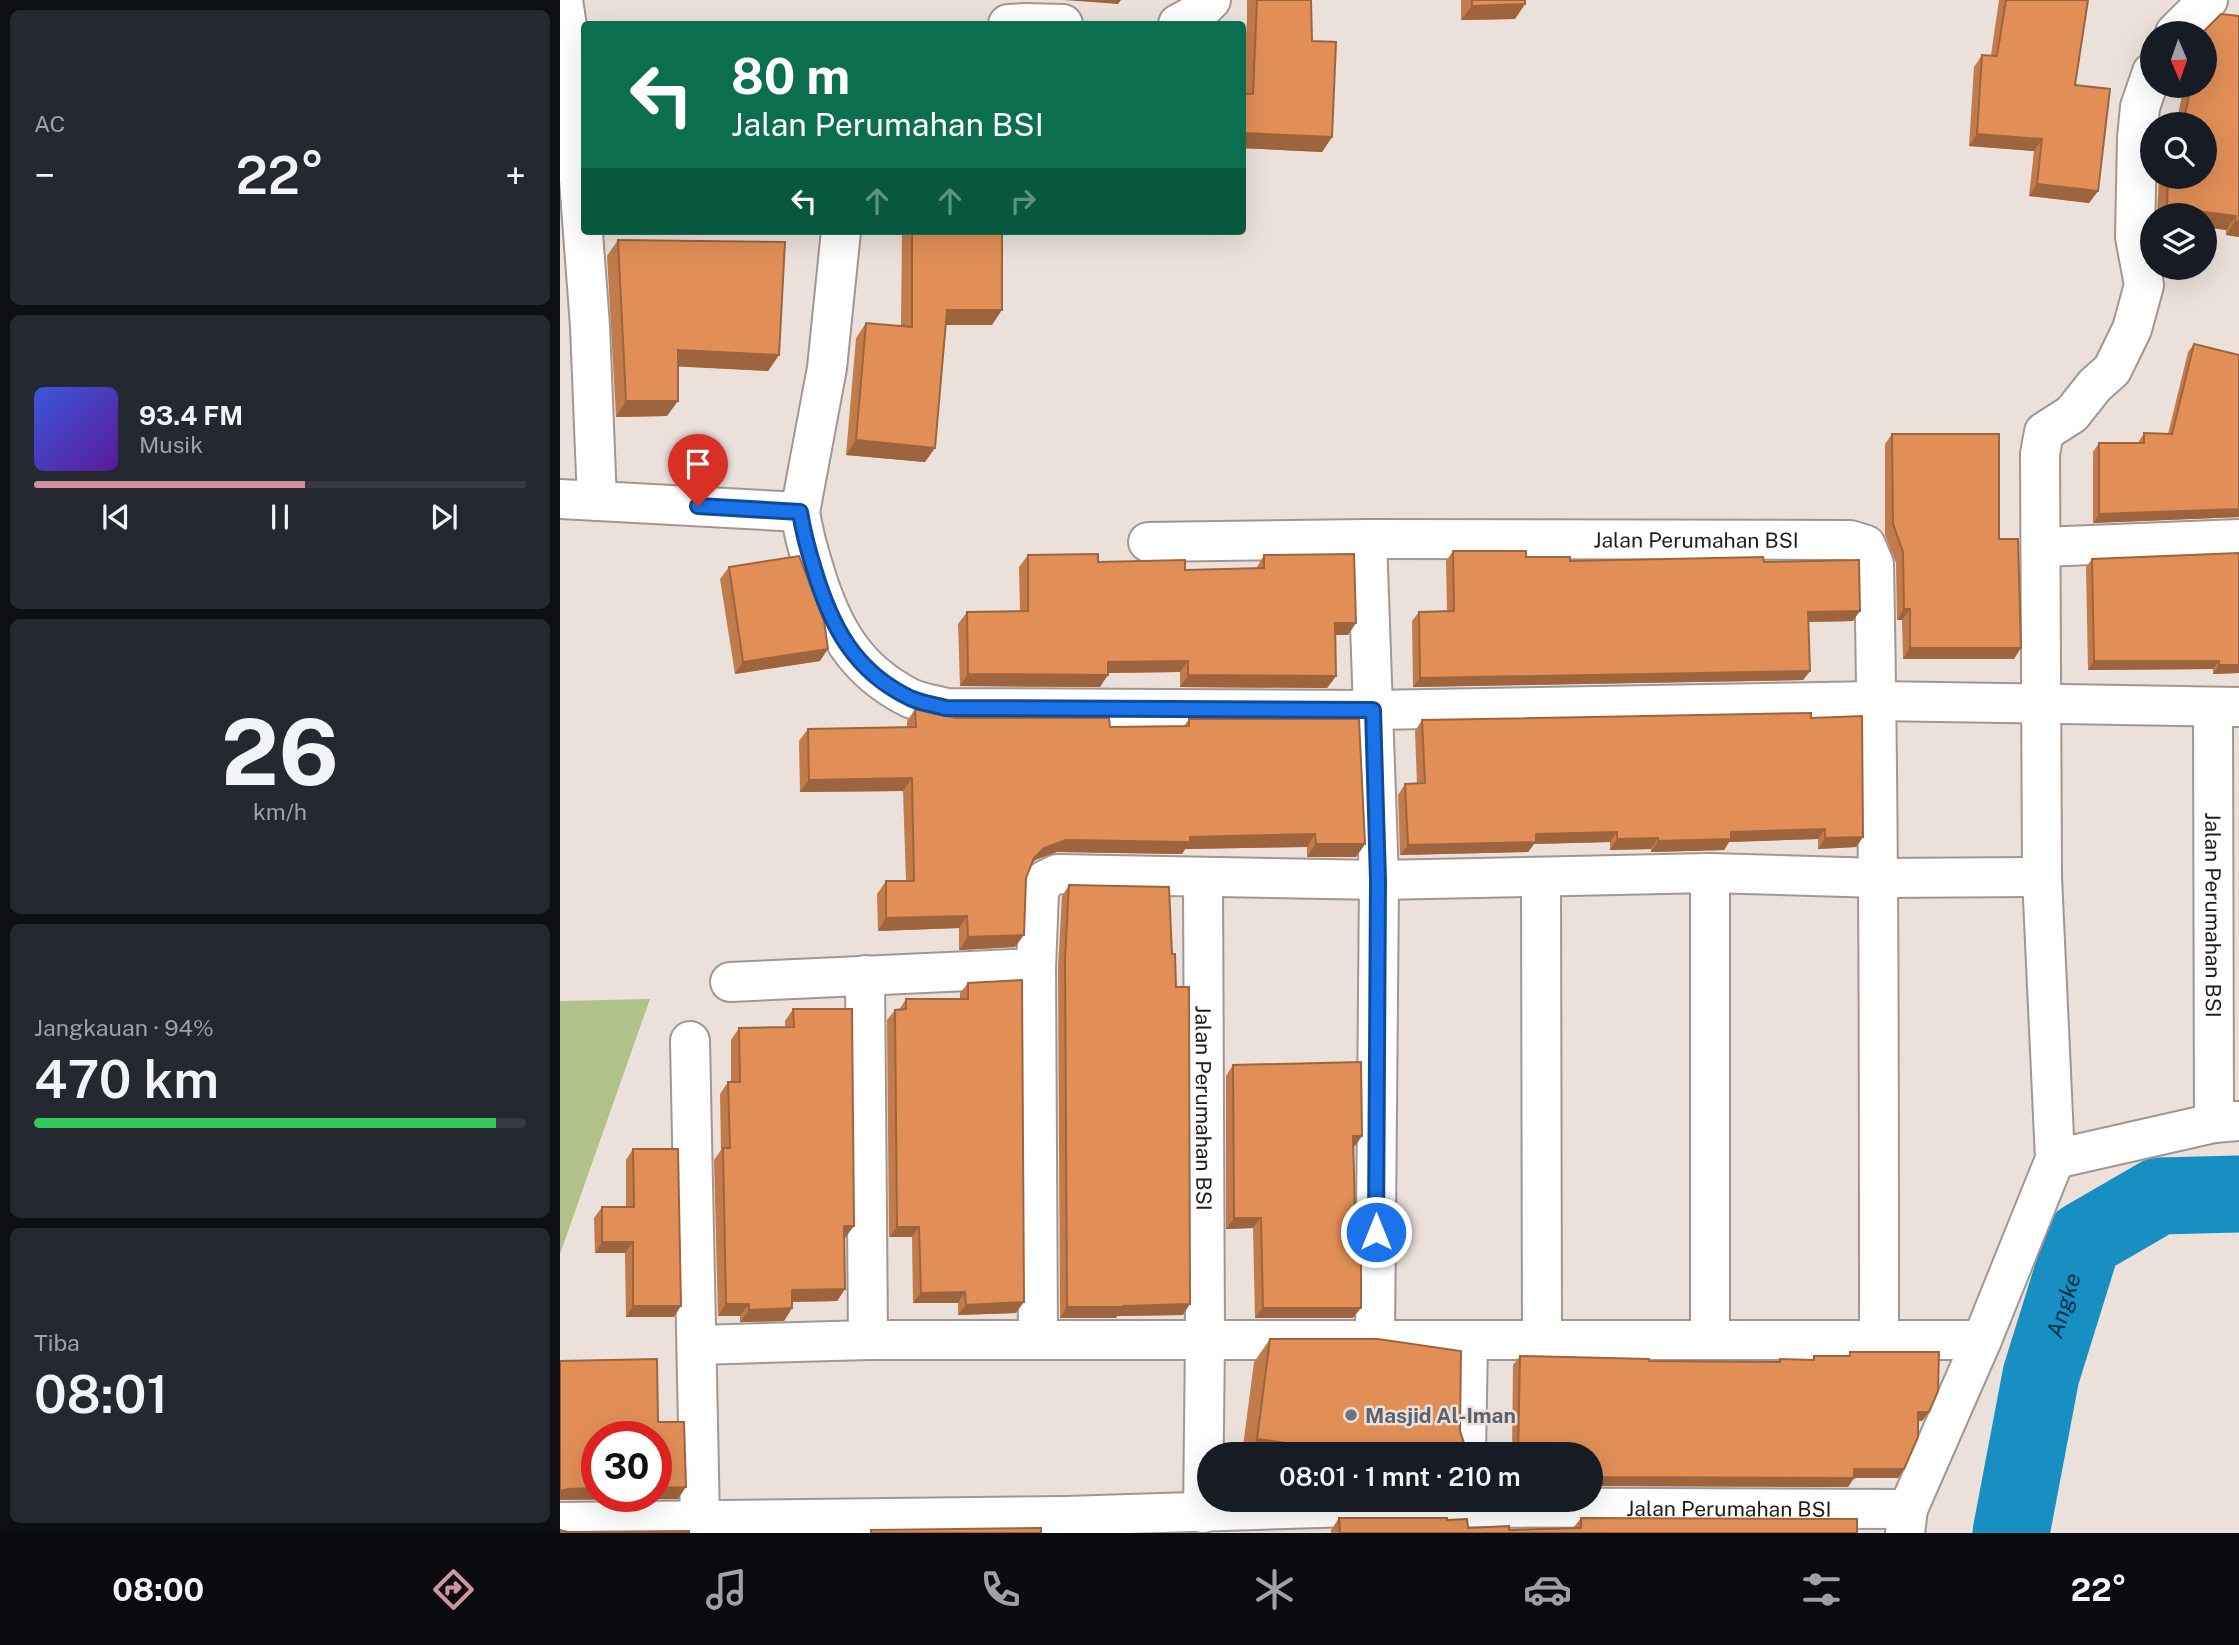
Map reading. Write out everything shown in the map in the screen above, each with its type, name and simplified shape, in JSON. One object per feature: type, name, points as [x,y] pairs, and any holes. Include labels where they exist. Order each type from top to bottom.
[{"type":"street","points":[[564,0],[581,206]]},
{"type":"street","points":[[1183,21],[1198,13],[1211,0]]},
{"type":"street","points":[[2187,21],[2208,0]]},
{"type":"street","name":"Jalan Perumahan BSI","points":[[1603,1509],[1906,1521],[2056,1159],[2042,877],[2040,454],[2044,432],[2072,414],[2095,385],[2112,370],[2132,329],[2144,285],[2135,237],[2135,172],[2143,98]]},
{"type":"street","points":[[583,235],[590,326],[578,500],[800,512],[827,368],[841,235]]},
{"type":"street","name":"Jalan Perumahan BSI","points":[[800,512],[825,608],[851,652],[879,678],[912,699],[946,708],[1373,710],[1876,701],[2226,707],[2226,1122],[2056,1159]]},
{"type":"street","points":[[1367,539],[1378,880],[1375,1340]]},
{"type":"street","name":"Jalan Perumahan BSI","points":[[1148,542],[1367,539],[1850,540],[1866,544],[1874,564],[1879,878],[1879,1339]]},
{"type":"street","points":[[2042,547],[2239,539]]},
{"type":"street","points":[[1710,873],[1710,1338]]},
{"type":"street","points":[[1038,1340],[1038,891],[1045,880],[1057,874],[1378,880],[1710,873],[1879,878],[2042,877]]},
{"type":"street","name":"Jalan Perumahan BSI","points":[[1203,877],[1203,1513]]},
{"type":"street","points":[[1541,877],[1542,1340]]},
{"type":"street","points":[[730,982],[1036,968]]},
{"type":"street","points":[[865,975],[868,1340]]},
{"type":"street","points":[[691,1041],[700,1520]]},
{"type":"street","points":[[697,1345],[868,1340],[1982,1340]]},
{"type":"street","points":[[1466,1442],[1468,1341]]},
{"type":"street","name":"Jalan Perumahan BSI","points":[[560,1522],[635,1527],[700,1520],[825,1526],[1065,1525],[1203,1513],[1298,1521],[1333,1512]]},
{"type":"green space","points":[[650,999],[560,1254],[560,1001]]},
{"type":"building","points":[[1257,0],[1311,0],[1312,41],[1336,42],[1332,137],[1246,133],[1246,94],[1253,94]]},
{"type":"building","points":[[1472,0],[1525,0],[1525,4],[1472,6]]},
{"type":"building","points":[[2006,0],[2088,0],[2075,85],[2110,89],[2098,191],[2037,184],[2042,139],[1977,134],[1982,55],[1997,56]]},
{"type":"building","points":[[2221,14],[2239,16],[2239,222],[2235,221],[2236,216],[2217,214],[2217,203],[2167,203],[2168,189],[2217,189],[2217,112],[2186,112],[2188,98],[2217,98],[2217,21],[2214,21]]},
{"type":"building","points":[[912,235],[1002,235],[1002,310],[947,310],[935,448],[856,440],[866,323],[912,327]]},
{"type":"building","points":[[618,240],[785,242],[779,355],[678,350],[678,401],[626,401]]},
{"type":"building","points":[[2194,344],[2239,355],[2239,509],[2099,514],[2099,443],[2144,443],[2144,433],[2172,434]]},
{"type":"building","points":[[1892,434],[1999,434],[1999,539],[2018,539],[2021,648],[1910,648],[1910,609],[1904,609],[1903,552],[1893,524]]},
{"type":"building","points":[[1453,551],[1526,551],[1526,557],[1570,557],[1570,561],[1763,557],[1764,562],[1859,560],[1860,611],[1808,612],[1810,671],[1420,678],[1419,612],[1454,611]]},
{"type":"building","points":[[2239,553],[2239,665],[2219,665],[2219,661],[2094,661],[2092,559]]},
{"type":"building","points":[[1098,554],[1098,562],[1185,560],[1185,570],[1264,568],[1264,555],[1354,554],[1356,623],[1335,623],[1336,676],[1188,675],[1188,661],[1108,662],[1108,675],[968,674],[967,612],[1028,611],[1028,555]]},
{"type":"building","points":[[799,556],[824,621],[828,649],[743,662],[729,567]]},
{"type":"building","points":[[915,709],[955,718],[1109,718],[1110,727],[1189,726],[1189,719],[1359,719],[1365,844],[1316,844],[1315,834],[1190,837],[1190,842],[1066,840],[1044,848],[1034,858],[1026,878],[1024,935],[968,937],[967,916],[886,918],[886,881],[914,881],[912,778],[809,780],[808,729],[916,727]]},
{"type":"building","points":[[1811,713],[1811,718],[1862,716],[1863,837],[1825,838],[1825,829],[1731,832],[1731,839],[1658,841],[1658,838],[1617,839],[1617,832],[1536,834],[1536,842],[1408,845],[1405,784],[1425,783],[1422,720]]},
{"type":"building","points":[[1069,885],[1169,887],[1176,987],[1189,987],[1190,1304],[1067,1307],[1065,958]]},
{"type":"building","points":[[1022,980],[1024,1302],[966,1305],[965,1292],[921,1293],[919,1227],[897,1227],[895,1010],[906,1009],[906,999],[968,999],[968,983]]},
{"type":"building","points":[[793,1009],[852,1009],[854,1226],[844,1226],[845,1289],[792,1290],[792,1308],[749,1310],[749,1304],[726,1304],[723,1148],[730,1148],[728,1082],[740,1082],[739,1028],[794,1027]]},
{"type":"building","points":[[1361,1062],[1362,1136],[1353,1136],[1355,1215],[1361,1215],[1361,1308],[1263,1308],[1261,1218],[1234,1218],[1233,1065]]},
{"type":"building","points":[[633,1149],[678,1149],[681,1306],[633,1306],[633,1242],[602,1242],[602,1207],[634,1207]]},
{"type":"building","name":"Masjid Al-Iman","points":[[1270,1339],[1378,1339],[1461,1351],[1460,1431],[1464,1442],[1279,1442],[1257,1439]]},
{"type":"building","points":[[1850,1352],[1939,1352],[1938,1391],[1929,1412],[1918,1412],[1918,1437],[1904,1469],[1854,1469],[1854,1478],[1603,1477],[1603,1442],[1518,1442],[1520,1356],[1780,1362],[1780,1359],[1814,1360],[1814,1356],[1850,1356]]},
{"type":"building","points":[[657,1359],[658,1421],[581,1421],[581,1489],[560,1491],[560,1361]]},
{"type":"building","points":[[672,1422],[684,1422],[686,1487],[672,1487]]},
{"type":"building","points":[[1339,1518],[1467,1519],[1468,1528],[1509,1526],[1509,1530],[1581,1528],[1581,1518],[1857,1519],[1857,1533],[1340,1533]]},
{"type":"building","points":[[1041,1528],[1041,1533],[871,1533],[871,1530]]},
{"type":"building","points":[[560,1530],[689,1531],[689,1533],[560,1533]]},
{"type":"waterway","name":"Angke","points":[[2011,1533],[2041,1375],[2083,1240],[2159,1196],[2239,1194]]},
{"type":"place","name":"Masjid Al-Iman","points":[[1351,1415]]},
{"type":"route","points":[[698,506],[800,512],[825,608],[851,652],[879,678],[912,699],[946,708],[1373,710],[1378,880],[1376,1232]]}]
